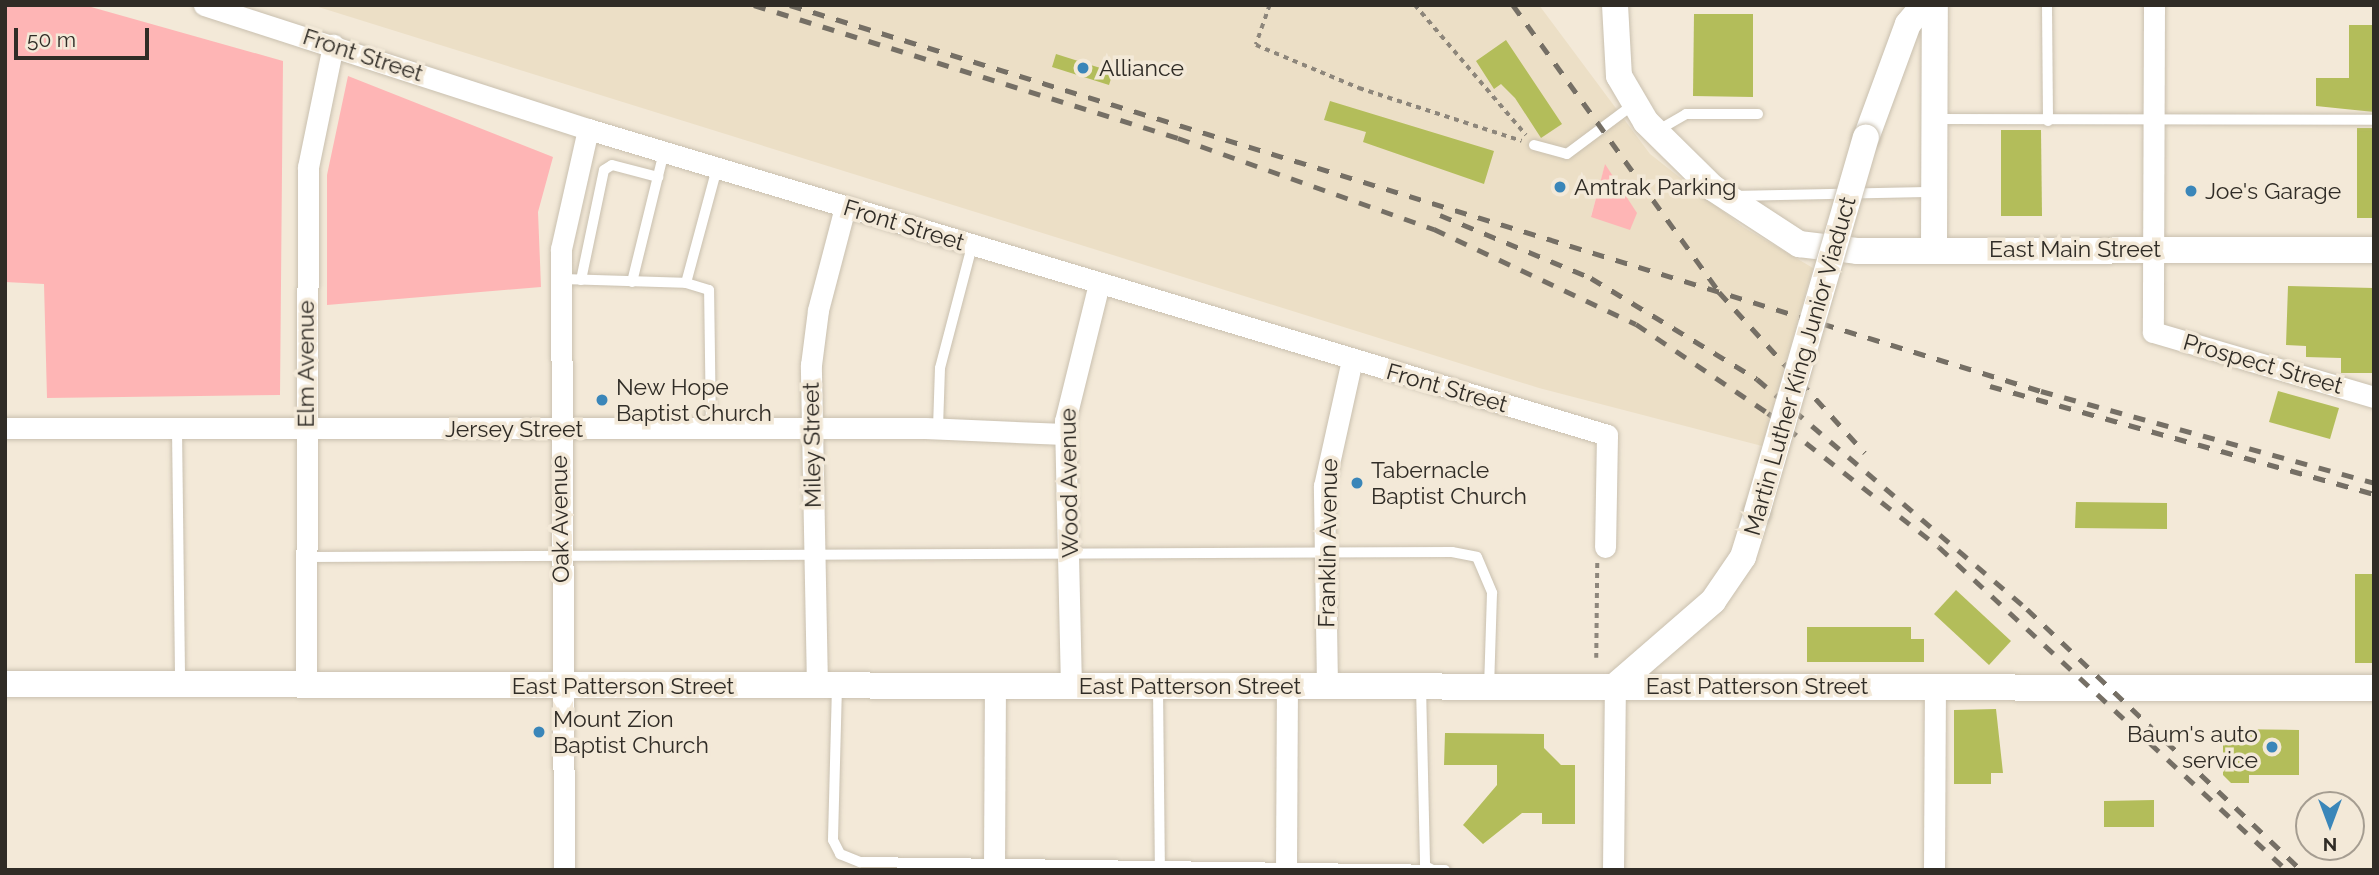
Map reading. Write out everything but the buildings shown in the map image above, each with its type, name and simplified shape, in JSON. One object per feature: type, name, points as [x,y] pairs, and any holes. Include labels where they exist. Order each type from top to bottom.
[{"type":"street","name":"Front Street","points":[[204,5],[588,129],[1607,435],[1605,547]]},
{"type":"street","name":"East Main Street","points":[[1615,5],[1616,63],[1634,104],[1655,132],[1725,197],[1778,235],[1823,248],[2374,250]]},
{"type":"street","name":"Martin Luther King Junior Viaduct","points":[[1615,686],[1713,601],[1743,557],[1867,138],[1908,24],[1924,5]]},
{"type":"street","points":[[1934,249],[1935,5]]},
{"type":"street","points":[[2154,5],[2154,250]]},
{"type":"street","name":"Elm Avenue","points":[[306,685],[309,147],[333,45]]},
{"type":"street","name":"Oak Avenue","points":[[564,870],[559,429],[571,280],[565,212],[588,129]]},
{"type":"street","name":"Miley Street","points":[[827,686],[814,557],[811,428],[813,337],[845,207]]},
{"type":"street","name":"Prospect Street","points":[[2154,250],[2153,332],[2374,397]]},
{"type":"street","name":"Wood Avenue","points":[[1071,687],[1070,555],[1065,434],[1070,382],[1100,284]]},
{"type":"street","name":"Franklin Avenue","points":[[1326,686],[1327,456],[1352,360]]},
{"type":"street","name":"Jersey Street","points":[[5,428],[938,428],[1065,434]]},
{"type":"street","name":"East Patterson Street","points":[[5,684],[2374,688]]},
{"type":"street","points":[[1286,867],[1287,686]]},
{"type":"street","points":[[1613,870],[1615,686]]},
{"type":"street","points":[[1934,870],[1935,686]]},
{"type":"street","points":[[994,867],[995,687]]},
{"type":"lane","points":[[2047,5],[2048,121]]},
{"type":"lane","points":[[1534,145],[1567,154],[1634,104]]},
{"type":"lane","points":[[1655,132],[1686,114],[1758,114]]},
{"type":"lane","points":[[1934,119],[2154,122],[2374,120]]},
{"type":"lane","points":[[632,282],[664,152]]},
{"type":"lane","points":[[658,177],[612,165],[604,170],[571,280],[686,283],[709,290],[711,428]]},
{"type":"lane","points":[[686,283],[717,168]]},
{"type":"lane","points":[[1725,197],[1934,192]]},
{"type":"lane","points":[[938,428],[940,368],[972,246]]},
{"type":"lane","points":[[177,429],[180,685]]},
{"type":"lane","points":[[306,557],[1477,557],[1492,593],[1489,686]]},
{"type":"lane","points":[[827,686],[833,839],[840,854],[859,862],[896,867],[1160,865],[1436,868],[1422,686]]},
{"type":"lane","points":[[1158,687],[1160,865]]},
{"type":"path","points":[[1270,5],[1256,45],[1359,88],[1534,145]]},
{"type":"path","points":[[1415,5],[1534,145]]},
{"type":"path","points":[[1596,658],[1597,547],[1605,547]]},
{"type":"shaded area","points":[[5,5],[84,5],[283,61],[280,395],[47,398],[44,284],[5,282]]},
{"type":"shaded area","points":[[312,5],[1539,5],[1650,154],[1743,227],[1813,268],[1762,446],[1539,388]],"holes":[[[1605,165],[1630,229],[1591,216]]]},
{"type":"shaded area","points":[[348,76],[553,157],[538,212],[541,287],[327,305],[327,175]]},
{"type":"shaded area","points":[[1605,164],[1637,213],[1630,230],[1591,217]]},
{"type":"railway","points":[[754,5],[1178,138],[1434,229],[1636,324],[1768,413],[1939,547],[2286,870]]},
{"type":"railway","points":[[790,5],[2041,391],[2374,483]]},
{"type":"railway","points":[[1513,5],[1719,292],[1865,453]]},
{"type":"railway","points":[[1440,215],[1591,278],[1757,379],[2027,609],[2301,870]]},
{"type":"railway","points":[[1990,386],[2374,494]]},
{"type":"place","name":"Alliance","points":[[1083,68]]},
{"type":"place","name":"Amtrak Parking","points":[[1560,187]]},
{"type":"place","name":"Joe's Garage","points":[[2191,191]]},
{"type":"place","name":"New Hope Baptist Church","points":[[602,400]]},
{"type":"place","name":"Tabernacle Baptist Church","points":[[1357,483]]},
{"type":"place","name":"Mount Zion Baptist Church","points":[[539,732]]},
{"type":"place","name":"Baum's auto service","points":[[2272,747]]}]
